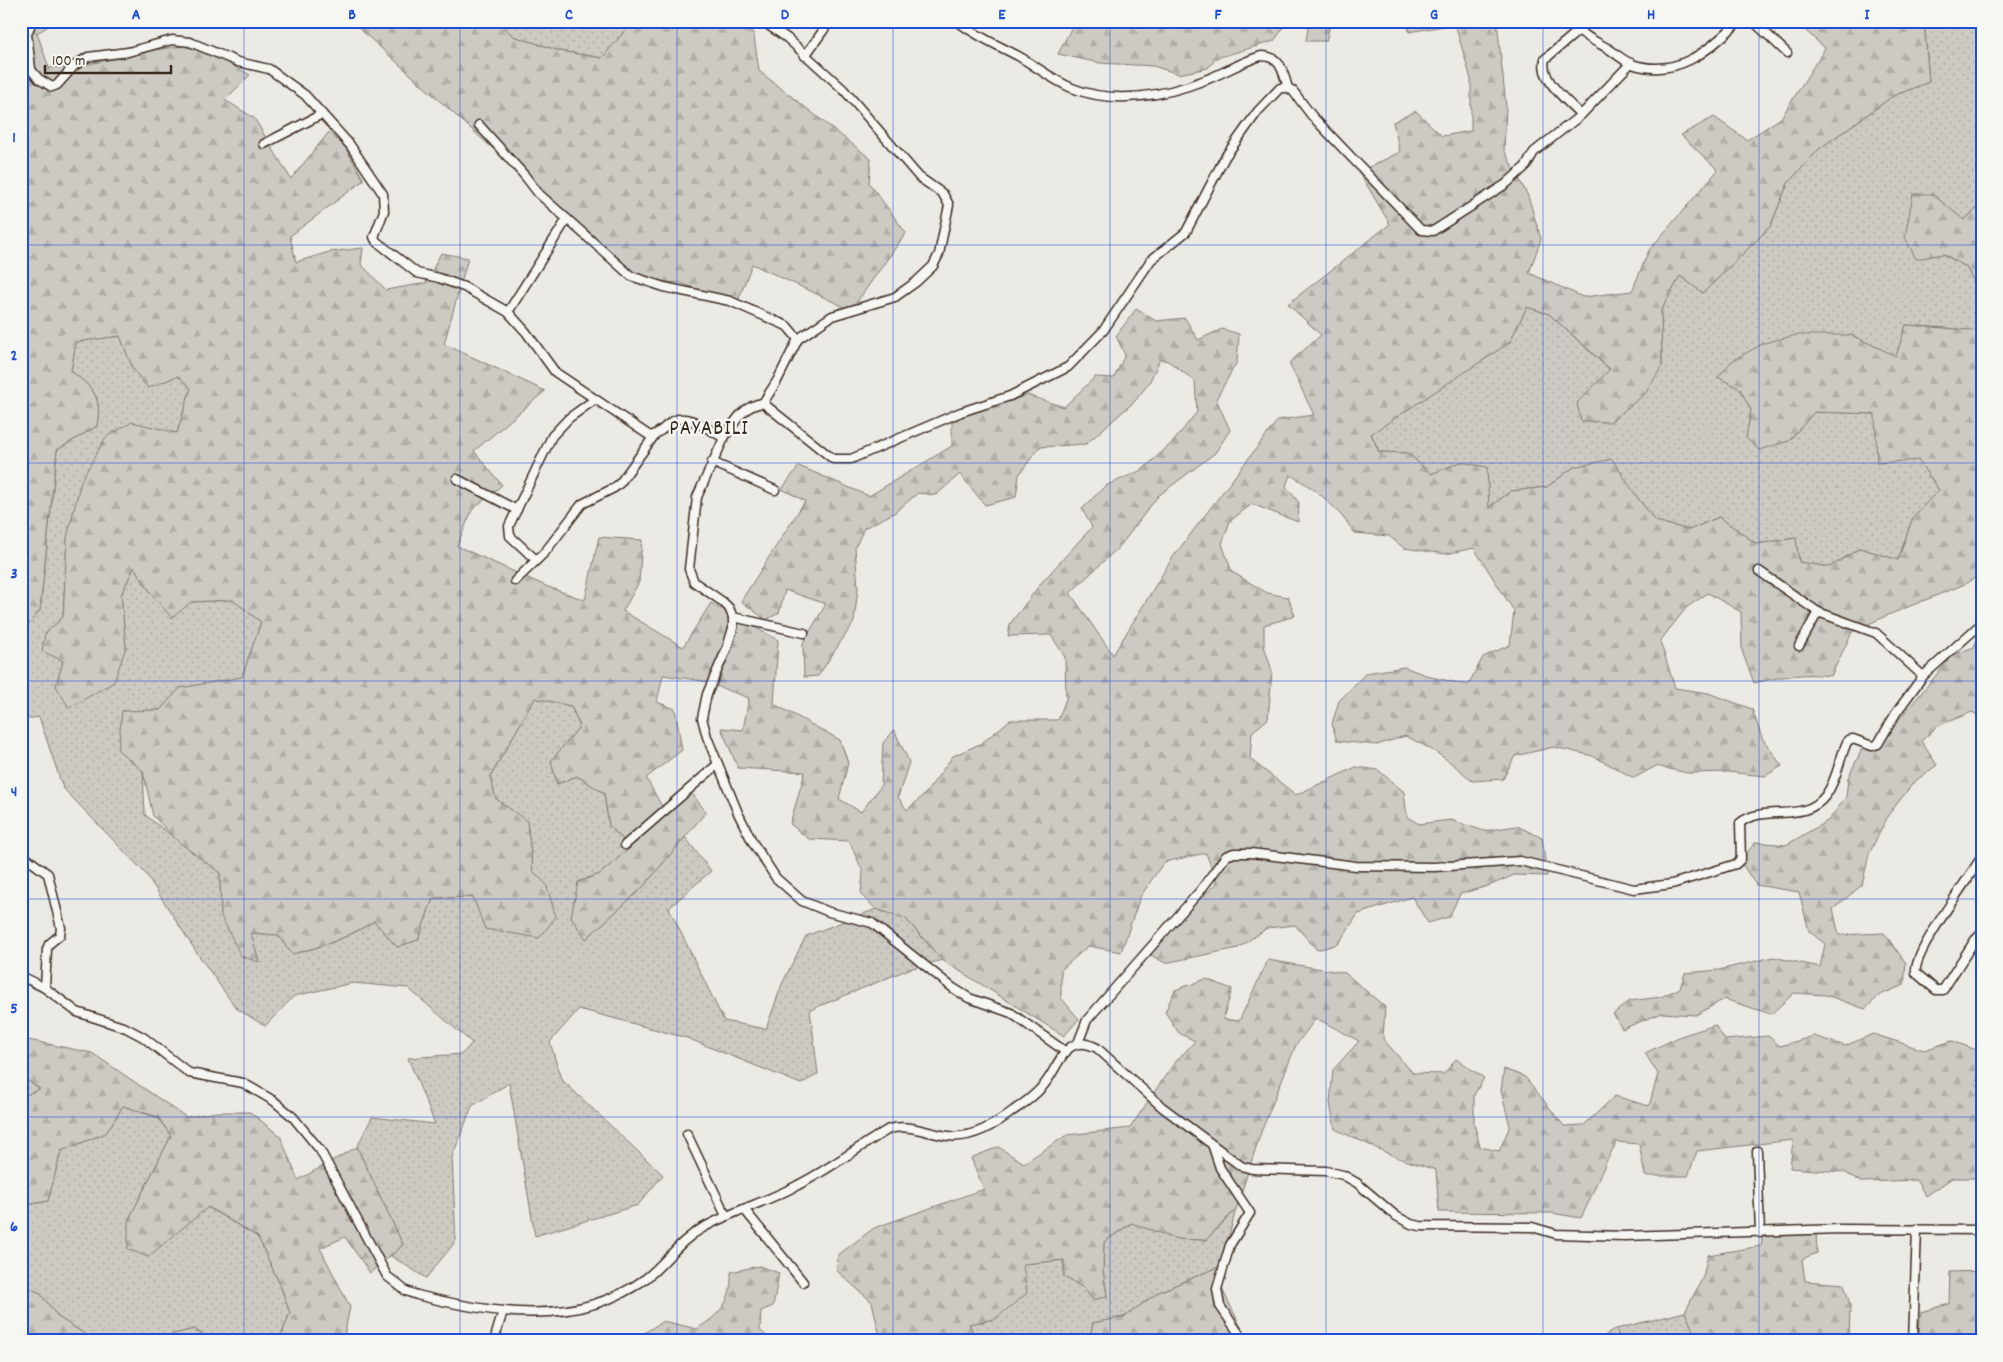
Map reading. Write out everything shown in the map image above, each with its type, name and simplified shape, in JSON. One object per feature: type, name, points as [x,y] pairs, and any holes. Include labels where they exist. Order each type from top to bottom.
[{"type":"street","points":[[31,71],[27,34],[32,21]]},
{"type":"street","points":[[762,21],[787,38],[844,90],[919,177],[943,194],[949,205],[939,254],[932,266],[916,282],[882,302],[832,316],[798,339],[790,351],[777,382],[763,403]]},
{"type":"street","points":[[805,56],[830,21]]},
{"type":"street","points":[[957,21],[976,35],[1020,58],[1061,83],[1091,93],[1134,97],[1208,80],[1238,64],[1261,56],[1270,56],[1277,60],[1288,88],[1312,116],[1369,173],[1405,214],[1421,230],[1426,232],[1439,229],[1506,184],[1526,166],[1534,152],[1581,115],[1631,63]]},
{"type":"street","points":[[1573,21],[1578,31],[1631,63],[1662,69],[1683,64],[1727,34],[1740,21]]},
{"type":"street","points":[[1752,21],[1787,53]]},
{"type":"street","points":[[1578,31],[1545,60],[1544,66],[1545,74],[1581,115]]},
{"type":"street","points":[[21,58],[31,71],[52,87],[57,85],[74,66],[88,57],[128,52],[163,41],[181,40],[214,50],[238,62],[269,69],[305,96],[322,114],[350,145],[383,194],[384,211],[374,237],[376,241],[416,273],[439,278],[464,287],[508,312],[532,339],[555,372],[647,436],[654,436]]},
{"type":"street","points":[[1066,1052],[1011,1013],[970,998],[953,988],[878,927],[865,920],[814,908],[790,892],[776,878],[753,843],[718,764],[704,726],[703,709],[707,694],[727,648],[733,628],[733,617],[729,608],[723,602],[694,582],[689,569],[696,504],[712,462],[724,438],[747,408],[754,404],[763,403],[834,460],[842,461],[851,459],[961,412],[1010,396],[1068,367],[1103,331],[1150,260],[1186,232],[1225,157],[1258,111],[1276,90],[1288,88]]},
{"type":"street","points":[[264,144],[322,114]]},
{"type":"street","points":[[479,126],[538,193],[634,278],[730,301],[787,326],[798,339]]},
{"type":"street","points":[[508,312],[567,219]]},
{"type":"street","points":[[536,560],[510,536],[509,526],[552,436],[569,418],[594,400]]},
{"type":"street","points":[[515,581],[536,560],[582,504],[620,483],[654,436],[676,418],[688,419],[724,438]]},
{"type":"street","points":[[712,462],[775,490]]},
{"type":"street","points":[[457,478],[517,510]]},
{"type":"street","points":[[1759,571],[1818,612],[1876,633],[1924,676]]},
{"type":"street","points":[[1799,646],[1818,612]]},
{"type":"street","points":[[733,617],[804,633]]},
{"type":"street","points":[[21,976],[45,988],[70,1009],[126,1028],[143,1037],[189,1073],[243,1083],[274,1101],[293,1117],[320,1150],[387,1276],[406,1291],[439,1300],[503,1311],[538,1313],[572,1311],[616,1296],[645,1279],[699,1230],[726,1216],[799,1185],[881,1133],[896,1127],[957,1137],[982,1130],[1014,1110],[1036,1093],[1052,1075],[1066,1052],[1078,1043],[1087,1020],[1230,854],[1251,853],[1356,866],[1434,867],[1520,861],[1621,887],[1645,888],[1672,884],[1740,862],[1739,828],[1743,821],[1761,816],[1802,811],[1821,801],[1837,775],[1848,740],[1853,739],[1872,746],[1878,744],[1900,708],[1924,676],[1982,623]]},
{"type":"street","points":[[625,844],[718,764]]},
{"type":"street","points":[[21,854],[48,874],[61,928],[60,935],[50,944],[48,949],[45,988]]},
{"type":"street","points":[[1982,856],[1937,925],[1916,965],[1916,973],[1936,990],[1943,990],[1975,940],[1982,934]]},
{"type":"street","points":[[1078,1043],[1089,1044],[1097,1048],[1162,1107],[1213,1147],[1246,1168],[1326,1171],[1343,1175],[1357,1183],[1396,1216],[1411,1224],[1420,1226],[1532,1227],[1556,1234],[1624,1236],[1917,1229],[1982,1230]]},
{"type":"street","points":[[687,1134],[726,1216]]},
{"type":"street","points":[[1213,1147],[1220,1168],[1250,1212],[1230,1245],[1217,1289],[1220,1306],[1244,1341]]},
{"type":"street","points":[[1757,1151],[1760,1233]]},
{"type":"street","points":[[744,1209],[803,1282]]},
{"type":"street","points":[[1913,1341],[1917,1229]]},
{"type":"street","points":[[494,1341],[503,1311]]},
{"type":"green space","points":[[21,21],[57,21],[37,33],[49,68],[90,64],[152,50],[184,46],[214,55],[250,75],[225,100],[254,118],[291,179],[329,132],[345,147],[364,180],[290,236],[296,262],[329,252],[363,248],[361,264],[386,290],[426,283],[441,253],[468,258],[444,344],[545,391],[474,451],[502,485],[472,510],[457,546],[548,587],[585,600],[599,537],[642,540],[639,582],[623,611],[683,647],[711,603],[778,640],[774,704],[840,740],[848,763],[839,799],[861,812],[881,786],[883,743],[894,730],[909,762],[898,797],[907,810],[925,794],[953,756],[982,743],[1010,720],[1058,720],[1066,699],[1065,657],[1051,635],[1008,636],[1010,624],[1042,582],[1092,527],[1082,509],[1105,486],[1142,470],[1173,442],[1197,412],[1195,381],[1168,361],[1160,359],[1149,383],[1135,401],[1086,444],[1039,447],[1019,475],[1016,497],[985,505],[960,474],[936,495],[918,493],[894,513],[864,528],[855,548],[858,588],[854,622],[818,676],[804,677],[803,643],[826,604],[785,590],[779,613],[766,620],[741,601],[805,501],[782,489],[799,466],[869,496],[952,446],[952,420],[1027,395],[1064,407],[1095,377],[1114,378],[1125,355],[1116,336],[1136,309],[1156,321],[1185,318],[1198,340],[1222,329],[1239,334],[1237,362],[1216,399],[1230,430],[1215,453],[1158,496],[1120,546],[1070,593],[1113,655],[1173,557],[1278,420],[1314,415],[1289,363],[1321,335],[1288,304],[1390,224],[1359,172],[1400,152],[1393,122],[1416,111],[1442,136],[1471,131],[1471,79],[1455,24],[1409,32],[1407,21],[1497,21],[1506,106],[1504,150],[1528,196],[1541,239],[1529,273],[1583,297],[1632,291],[1649,250],[1718,170],[1681,135],[1714,117],[1747,140],[1781,118],[1825,48],[1797,23],[1798,21],[1837,21],[1844,27],[1848,21],[1924,21],[1929,82],[1893,96],[1819,149],[1788,183],[1770,227],[1703,293],[1680,276],[1661,311],[1662,366],[1645,394],[1610,422],[1581,421],[1577,403],[1610,369],[1549,314],[1527,307],[1509,343],[1371,434],[1379,452],[1408,453],[1431,474],[1461,462],[1487,467],[1489,508],[1511,491],[1547,487],[1574,467],[1612,459],[1655,521],[1689,530],[1719,517],[1757,544],[1796,538],[1799,562],[1830,567],[1860,548],[1898,560],[1913,517],[1939,490],[1918,460],[1877,463],[1875,414],[1814,412],[1789,441],[1759,450],[1746,438],[1751,410],[1740,389],[1718,377],[1732,361],[1764,343],[1797,335],[1851,335],[1896,356],[1906,325],[1982,331],[1982,573],[1965,584],[1888,615],[1852,632],[1831,676],[1802,675],[1754,683],[1742,651],[1741,612],[1708,593],[1687,607],[1660,641],[1675,688],[1708,693],[1752,709],[1762,738],[1782,766],[1765,776],[1728,772],[1687,773],[1656,766],[1634,778],[1593,756],[1554,747],[1515,756],[1503,779],[1472,781],[1441,756],[1405,736],[1377,745],[1337,741],[1332,724],[1339,701],[1366,673],[1404,667],[1431,677],[1468,685],[1483,657],[1510,645],[1514,611],[1474,548],[1446,554],[1404,548],[1389,536],[1355,533],[1326,500],[1310,487],[1290,475],[1286,486],[1299,503],[1298,522],[1252,504],[1230,521],[1222,544],[1232,572],[1267,593],[1288,597],[1295,616],[1264,625],[1264,646],[1272,671],[1268,719],[1252,732],[1250,759],[1296,795],[1356,767],[1378,770],[1404,792],[1407,817],[1419,824],[1451,820],[1484,831],[1517,826],[1542,838],[1547,876],[1514,875],[1491,885],[1460,894],[1449,917],[1428,923],[1412,897],[1358,914],[1338,944],[1317,950],[1295,925],[1267,928],[1238,948],[1165,963],[1151,955],[1162,935],[1217,883],[1206,853],[1164,862],[1140,897],[1121,952],[1088,946],[1061,970],[1061,998],[1079,1019],[1064,1036],[942,960],[906,919],[876,909],[861,895],[863,872],[849,841],[809,839],[790,824],[805,772],[738,768],[721,728],[743,730],[749,698],[703,681],[663,675],[657,702],[675,709],[682,750],[646,778],[664,810],[690,791],[706,812],[643,887],[586,939],[571,917],[578,882],[600,874],[631,847],[609,826],[604,793],[577,776],[557,784],[551,761],[580,726],[571,706],[535,698],[490,777],[496,799],[527,821],[533,871],[546,884],[556,917],[539,938],[485,929],[473,897],[433,898],[418,940],[397,947],[374,921],[334,941],[292,954],[278,935],[251,933],[259,962],[241,956],[221,916],[220,873],[180,843],[153,816],[143,771],[118,750],[122,711],[160,710],[180,688],[242,677],[261,622],[233,600],[191,602],[172,618],[153,596],[134,567],[121,595],[126,647],[114,682],[69,708],[56,686],[63,661],[42,651],[45,634],[63,617],[67,538],[81,481],[106,437],[132,422],[177,433],[191,388],[178,376],[148,388],[133,369],[120,336],[76,342],[71,371],[91,388],[95,394],[98,407],[97,426],[57,450],[40,610],[21,633]]},
{"type":"green space","points":[[351,21],[498,21],[513,36],[560,51],[602,58],[633,21],[754,21],[752,23],[759,71],[871,159],[869,183],[906,233],[851,310],[752,264],[736,306],[681,283],[639,280]]},
{"type":"green space","points":[[498,21],[633,21],[602,58],[560,51],[513,36]]},
{"type":"green space","points":[[1075,21],[1285,21],[1283,28],[1274,41],[1217,58],[1208,68],[1179,74],[1153,66],[1100,63],[1058,54]]},
{"type":"green space","points":[[1309,21],[1331,21],[1326,41],[1306,41]]},
{"type":"green space","points":[[1924,21],[1982,21],[1982,204],[1964,220],[1932,194],[1916,258],[1943,254],[1966,267],[1982,296],[1982,331],[1906,325],[1896,357],[1851,335],[1718,377],[1740,389],[1751,410],[1746,438],[1789,441],[1814,412],[1875,414],[1918,460],[1939,490],[1913,517],[1898,560],[1860,548],[1830,567],[1799,562],[1795,538],[1757,544],[1719,517],[1689,530],[1655,521],[1637,497],[1574,467],[1547,487],[1511,491],[1488,508],[1461,462],[1431,474],[1408,453],[1379,452],[1371,433],[1509,343],[1527,307],[1549,314],[1610,370],[1662,366],[1661,311],[1680,276],[1703,293],[1770,227],[1788,183],[1819,149],[1893,96],[1929,82]]},
{"type":"green space","points":[[1913,194],[1932,194],[1964,220],[1982,204],[1982,296],[1966,267],[1944,254],[1916,259],[1905,237]]},
{"type":"green space","points":[[121,336],[133,369],[179,376],[191,388],[177,433],[67,538],[63,617],[45,634],[63,661],[56,686],[126,647],[121,595],[134,567],[153,596],[191,602],[233,600],[261,622],[242,678],[180,688],[160,710],[122,711],[143,771],[145,815],[220,873],[221,916],[251,933],[278,935],[292,954],[334,941],[374,921],[418,940],[433,898],[473,897],[546,884],[533,871],[527,822],[496,799],[490,777],[535,698],[571,706],[580,727],[551,761],[557,784],[577,776],[604,793],[609,826],[631,847],[600,874],[578,882],[586,939],[643,887],[685,837],[711,871],[669,908],[724,1021],[766,1029],[782,984],[806,936],[876,909],[906,919],[942,960],[909,969],[810,1010],[818,1074],[801,1084],[687,1038],[579,1009],[550,1042],[561,1079],[663,1175],[638,1205],[535,1236],[509,1083],[472,1106],[452,1157],[456,1241],[426,1278],[391,1256],[403,1245],[357,1147],[372,1117],[435,1124],[408,1058],[462,1054],[472,1043],[408,988],[353,983],[294,996],[265,1026],[236,1008],[197,953],[146,874],[63,788],[39,717],[21,720],[21,633],[40,610],[57,450],[97,426],[97,400],[91,388],[71,371],[76,341]]},
{"type":"green space","points":[[1982,627],[1982,717],[1972,712],[1938,726],[1921,741],[1937,765],[1914,782],[1889,814],[1869,854],[1862,885],[1833,909],[1839,935],[1884,933],[1906,963],[1904,985],[1880,995],[1865,1009],[1826,995],[1794,993],[1771,1014],[1724,999],[1696,1015],[1662,1013],[1622,1029],[1613,1014],[1630,1001],[1661,997],[1680,988],[1685,973],[1719,970],[1773,957],[1820,967],[1825,944],[1809,931],[1799,892],[1756,885],[1740,861],[1756,842],[1786,845],[1829,820],[1846,797],[1848,778],[1862,749],[1877,746],[1953,655],[1974,647]]},
{"type":"green space","points":[[1268,960],[1345,973],[1385,1007],[1383,1039],[1413,1073],[1444,1074],[1456,1059],[1484,1078],[1474,1095],[1474,1123],[1480,1147],[1499,1151],[1510,1126],[1501,1091],[1504,1069],[1525,1077],[1564,1126],[1584,1125],[1615,1096],[1649,1106],[1658,1074],[1645,1053],[1681,1036],[1715,1025],[1725,1040],[1768,1036],[1780,1046],[1814,1036],[1845,1046],[1873,1034],[1924,1050],[1952,1041],[1982,1052],[1982,1065],[1976,1083],[1982,1091],[1982,1178],[1952,1178],[1926,1196],[1916,1180],[1862,1182],[1844,1172],[1790,1168],[1793,1140],[1697,1151],[1688,1176],[1645,1176],[1639,1144],[1617,1142],[1581,1218],[1552,1213],[1439,1212],[1436,1170],[1398,1158],[1335,1129],[1330,1103],[1333,1070],[1359,1041],[1316,1018],[1296,1045],[1261,1132],[1236,1209],[1206,1240],[1177,1239],[1131,1223],[1104,1242],[1103,1270],[1107,1296],[1093,1300],[1084,1288],[1064,1277],[1064,1260],[1023,1264],[1027,1293],[995,1319],[969,1324],[975,1337],[990,1341],[881,1341],[872,1302],[837,1271],[838,1255],[874,1228],[984,1189],[971,1158],[998,1147],[1024,1163],[1067,1135],[1130,1128],[1172,1066],[1195,1041],[1179,1033],[1165,1012],[1175,990],[1206,979],[1232,989],[1223,1019],[1239,1021]]},
{"type":"green space","points":[[21,1024],[28,1040],[92,1053],[186,1117],[217,1112],[250,1112],[280,1136],[298,1180],[357,1147],[403,1245],[370,1273],[345,1237],[320,1248],[350,1307],[343,1341],[279,1341],[290,1313],[281,1287],[258,1237],[208,1207],[148,1257],[128,1249],[128,1221],[171,1136],[158,1117],[123,1106],[106,1133],[61,1151],[48,1201],[21,1206],[21,1097],[40,1089],[21,1076]]},
{"type":"green space","points":[[21,1076],[40,1089],[21,1097]]},
{"type":"green space","points":[[123,1106],[158,1118],[171,1136],[128,1221],[207,1207],[258,1237],[281,1287],[290,1313],[279,1341],[213,1341],[194,1329],[147,1341],[94,1340],[58,1317],[40,1293],[21,1284],[21,1206],[48,1201],[61,1151],[106,1133]]},
{"type":"green space","points":[[1236,1209],[1221,1266],[1159,1292],[1124,1317],[1093,1323],[1089,1341],[990,1341],[975,1337],[969,1324],[995,1319],[1023,1264],[1064,1260],[1064,1277],[1084,1288],[1093,1300],[1107,1296],[1103,1270],[1104,1242],[1132,1223],[1177,1239],[1206,1240]]},
{"type":"green space","points":[[1816,1231],[1817,1253],[1802,1259],[1805,1281],[1844,1284],[1850,1305],[1849,1341],[1698,1341],[1685,1312],[1703,1277],[1708,1255],[1761,1246],[1763,1232]]},
{"type":"green space","points":[[759,1266],[779,1273],[773,1306],[761,1311],[760,1330],[772,1341],[632,1341],[663,1321],[697,1329],[719,1312],[724,1305],[730,1291],[731,1272]]},
{"type":"green space","points":[[1221,1266],[1220,1285],[1248,1341],[1089,1341],[1093,1323],[1124,1317],[1159,1292]]},
{"type":"green space","points":[[1982,1271],[1982,1341],[1918,1341],[1921,1312],[1949,1304],[1950,1272]]},
{"type":"green space","points":[[21,1284],[40,1293],[58,1317],[94,1340],[117,1341],[21,1341]]},
{"type":"green space","points":[[1685,1312],[1698,1341],[1621,1341],[1616,1329]]},
{"type":"green space","points":[[194,1329],[213,1341],[147,1341]]},
{"type":"green space","points":[[1616,1329],[1621,1341],[1596,1341]]},
{"type":"district","name":"PAYABILI","points":[[709,430]]}]
